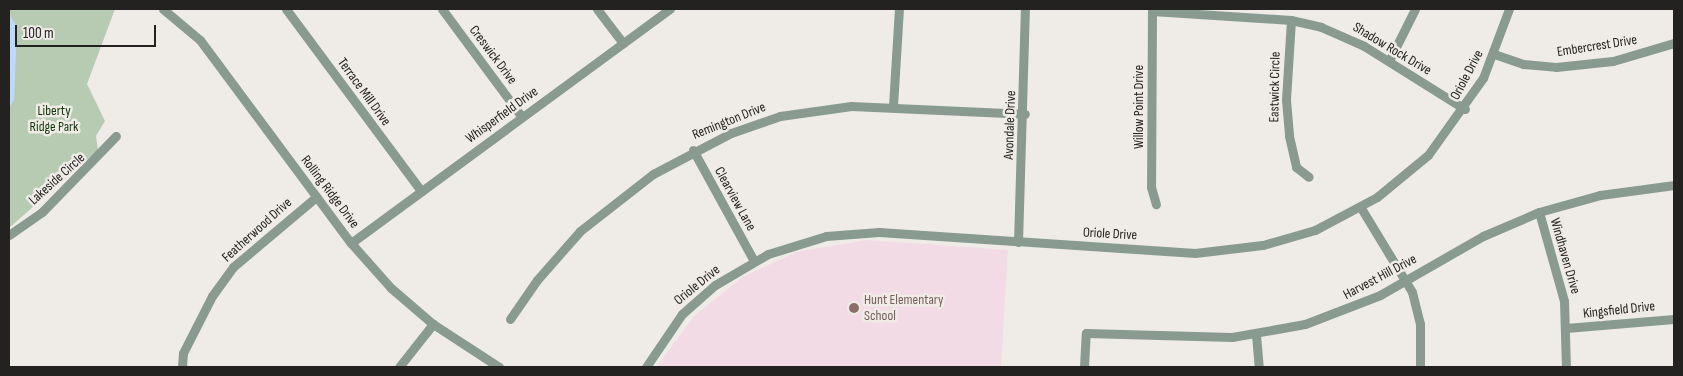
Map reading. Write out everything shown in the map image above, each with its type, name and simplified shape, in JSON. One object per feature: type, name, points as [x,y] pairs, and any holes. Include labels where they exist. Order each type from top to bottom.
[{"type":"street","name":"Rolling Ridge Drive","points":[[163,9],[200,40],[351,243],[391,288],[433,324],[499,367]]},
{"type":"street","name":"Terrace Mill Drive","points":[[286,9],[420,191]]},
{"type":"street","name":"Creswick Drive","points":[[442,9],[522,117]]},
{"type":"street","points":[[597,9],[623,44]]},
{"type":"street","name":"Whisperfield Drive","points":[[351,243],[670,9]]},
{"type":"street","points":[[894,106],[899,9]]},
{"type":"street","name":"Avondale Drive","points":[[1018,242],[1025,114],[1025,9]]},
{"type":"street","points":[[1389,61],[1415,9]]},
{"type":"street","name":"Oriole Drive","points":[[646,367],[682,314],[715,285],[754,261],[804,241],[853,233],[1217,252],[1288,239],[1361,208],[1411,171],[1465,109],[1494,54],[1509,9]]},
{"type":"street","name":"Shadow Rock Drive","points":[[1152,10],[1291,20],[1344,36],[1389,61],[1465,109]]},
{"type":"street","name":"Willow Point Drive","points":[[1152,10],[1151,187],[1156,204]]},
{"type":"street","name":"Eastwick Circle","points":[[1291,20],[1286,100],[1289,136],[1296,168],[1309,177]]},
{"type":"street","name":"Embercrest Drive","points":[[1494,54],[1523,64],[1556,67],[1612,60],[1674,43]]},
{"type":"street","name":"Remington Drive","points":[[510,319],[536,280],[580,231],[653,174],[693,150],[780,116],[829,108],[894,106],[1025,114]]},
{"type":"street","name":"Lakeside Circle","points":[[9,234],[42,212],[116,136]]},
{"type":"street","name":"Clearview Lane","points":[[693,150],[754,261]]},
{"type":"street","name":"Harvest Hill Drive","points":[[1084,367],[1086,333],[1154,338],[1256,335],[1336,314],[1406,281],[1483,236],[1539,212],[1600,195],[1674,185]]},
{"type":"street","name":"Featherwood Drive","points":[[182,367],[182,353],[208,304],[234,267],[316,197]]},
{"type":"street","points":[[1361,208],[1406,281],[1420,324],[1420,367]]},
{"type":"street","name":"Windhaven Drive","points":[[1539,212],[1559,275],[1566,328],[1566,367]]},
{"type":"street","name":"Kingsfield Drive","points":[[1566,328],[1674,319]]},
{"type":"street","points":[[399,367],[433,324]]},
{"type":"street","points":[[1256,335],[1259,367]]},
{"type":"shaded area","name":"Hunt Elementary School","points":[[867,240],[1008,250],[1001,367],[656,367],[695,315],[743,277],[796,252]]},
{"type":"green space","name":"Liberty Ridge Park","points":[[9,9],[115,9],[87,84],[105,121],[96,136],[98,150],[9,228]]},
{"type":"water","points":[[9,14],[17,27],[14,100],[9,108]]},
{"type":"place","name":"Hunt Elementary School","points":[[854,308]]}]
